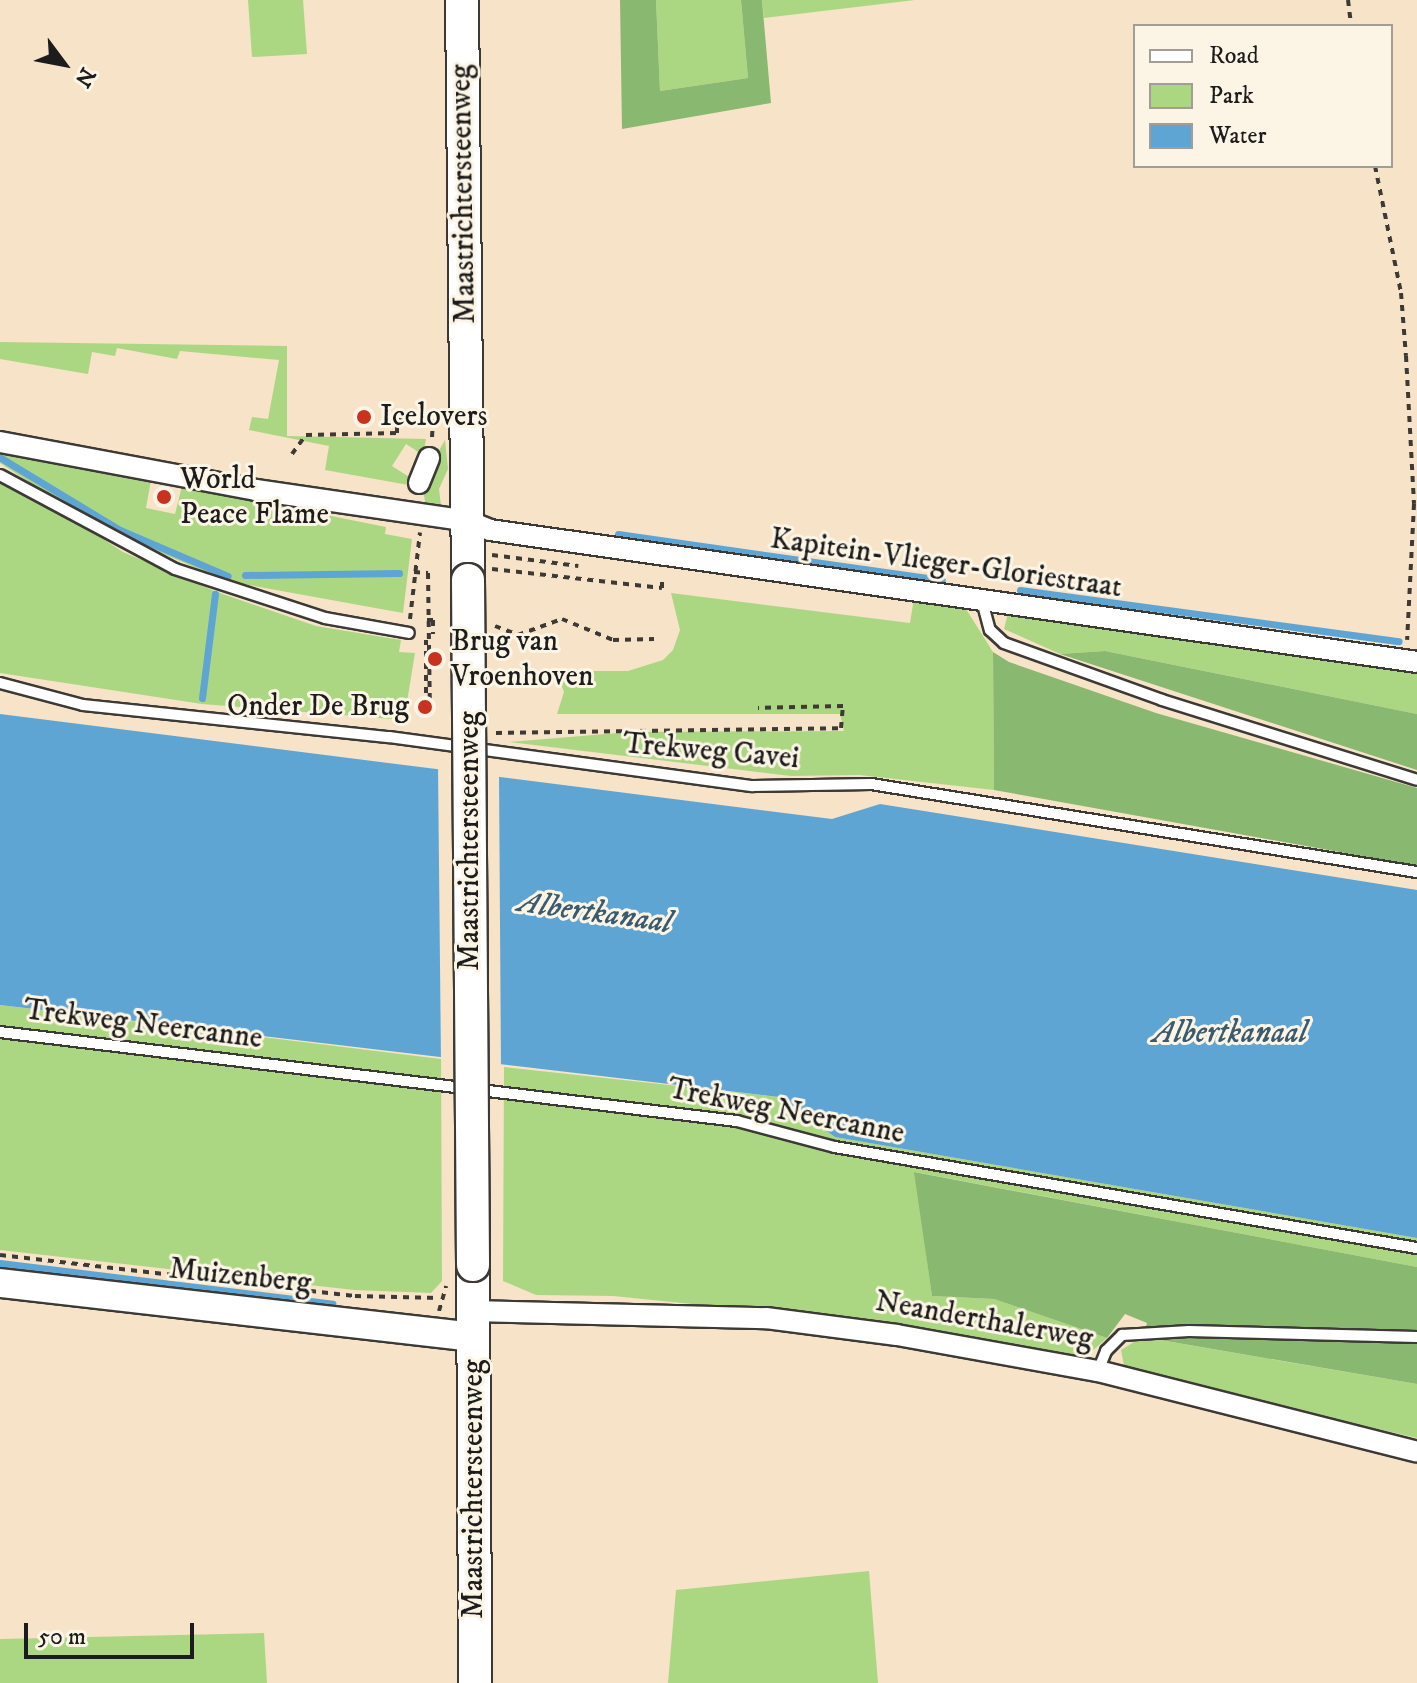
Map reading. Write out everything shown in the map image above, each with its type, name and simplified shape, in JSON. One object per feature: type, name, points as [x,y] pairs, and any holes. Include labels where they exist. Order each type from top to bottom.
[{"type":"main road","name":"Maastrichtersteenweg","points":[[462,0],[468,521],[479,574],[473,1265],[475,1683]]},
{"type":"street","name":"Kapitein-Vlieger-Gloriestraat","points":[[0,442],[256,490],[468,521],[490,530],[1412,661]]},
{"type":"street","points":[[419,483],[429,458]]},
{"type":"street","name":"Muizenberg","points":[[0,1283],[473,1324]]},
{"type":"street","name":"Neanderthalerweg","points":[[473,1324],[531,1309],[766,1318],[1098,1371],[1417,1452]]},
{"type":"lane","points":[[0,475],[175,569],[325,618],[409,633]]},
{"type":"lane","points":[[981,599],[990,630],[1004,643],[1162,700],[1417,780]]},
{"type":"lane","name":"Trekweg Cavei","points":[[0,683],[83,705],[495,752],[753,786],[871,784],[1417,872]]},
{"type":"lane","name":"Trekweg Neercanne","points":[[0,1032],[737,1121],[835,1147],[1417,1248]]},
{"type":"lane","points":[[1098,1371],[1106,1351],[1122,1335],[1189,1331],[1417,1337]]},
{"type":"path","points":[[1348,0],[1351,24]]},
{"type":"path","points":[[1375,168],[1401,293],[1406,356],[1414,504],[1412,661]]},
{"type":"path","points":[[292,454],[306,435],[397,433],[397,420],[433,419],[429,458]]},
{"type":"path","points":[[420,536],[410,617],[433,620],[433,634]]},
{"type":"path","points":[[490,554],[580,567]]},
{"type":"path","points":[[414,572],[428,573],[430,710]]},
{"type":"path","points":[[479,574],[662,588],[664,577],[650,575]]},
{"type":"path","points":[[426,608],[426,693]]},
{"type":"path","points":[[487,621],[511,635],[562,619],[613,640],[654,639]]},
{"type":"path","points":[[495,752],[496,733],[841,728],[843,706],[758,708]]},
{"type":"path","points":[[0,1255],[355,1296],[439,1298]]},
{"type":"green space","points":[[248,0],[303,0],[307,54],[252,57]]},
{"type":"green space","points":[[620,0],[656,0],[660,91],[748,78],[741,0],[762,0],[771,103],[622,129]]},
{"type":"green space","points":[[656,0],[741,0],[748,78],[660,91]]},
{"type":"green space","points":[[762,0],[915,0],[764,18]]},
{"type":"green space","points":[[0,342],[287,346],[287,436],[426,439],[423,455],[406,444],[392,466],[414,480],[414,486],[325,470],[329,446],[249,430],[252,417],[268,419],[279,360],[180,351],[177,359],[117,348],[115,356],[92,352],[88,374],[0,359]]},
{"type":"green space","points":[[445,440],[448,469],[439,489],[441,506],[437,512],[427,512],[422,485],[426,486],[439,465],[433,461]]},
{"type":"green space","points":[[0,453],[151,480],[146,508],[175,514],[182,486],[386,527],[385,534],[412,539],[403,613],[227,581],[119,535],[58,501],[0,463]]},
{"type":"green space","points":[[0,472],[123,552],[217,592],[316,626],[401,640],[399,652],[415,653],[404,720],[202,704],[0,673]]},
{"type":"green space","points":[[671,593],[910,623],[914,598],[966,609],[993,652],[994,790],[859,775],[791,776],[509,742],[630,732],[844,731],[840,714],[557,714],[564,692],[556,671],[628,671],[663,660],[673,650],[680,630]]},
{"type":"green space","points":[[1009,609],[1417,667],[1417,714],[1105,651],[1060,654],[1004,629]]},
{"type":"green space","points":[[1105,651],[1417,714],[1417,770],[1060,654]]},
{"type":"green space","points":[[993,652],[1009,662],[1156,713],[1417,788],[1417,866],[994,790]]},
{"type":"green space","points":[[0,1005],[441,1059],[442,1281],[431,1293],[354,1290],[0,1250]]},
{"type":"green space","points":[[504,1067],[779,1097],[835,1137],[1417,1238],[1417,1267],[915,1172],[932,1296],[994,1299],[1107,1338],[1083,1359],[890,1324],[613,1296],[536,1295],[503,1281]]},
{"type":"green space","points":[[914,1172],[1417,1267],[1417,1384],[1143,1337],[1147,1323],[1125,1314],[1107,1338],[994,1299],[932,1296]]},
{"type":"green space","points":[[1142,1337],[1417,1384],[1417,1438],[1133,1373],[1124,1366],[1121,1350]]},
{"type":"green space","points":[[869,1571],[878,1683],[668,1683],[676,1590]]},
{"type":"green space","points":[[264,1633],[267,1683],[0,1683],[0,1639]]},
{"type":"water","name":"Albertkanaal","points":[[0,714],[832,819],[880,804],[1417,890],[1417,1238],[835,1137],[779,1097],[0,1005]]},
{"type":"pier","points":[[438,766],[499,774],[501,1070],[441,1063]]},
{"type":"waterway","points":[[1,458],[120,530],[228,576]]},
{"type":"waterway","points":[[618,534],[942,580]]},
{"type":"waterway","points":[[245,575],[399,573]]},
{"type":"waterway","points":[[1020,590],[1399,641]]},
{"type":"waterway","points":[[202,698],[215,594]]},
{"type":"waterway","points":[[0,1263],[332,1304]]},
{"type":"place","name":"Icelovers","points":[[364,417]]},
{"type":"place","name":"World Peace Flame","points":[[164,497]]},
{"type":"place","name":"Brug van Vroenhoven","points":[[435,659]]},
{"type":"place","name":"Onder De Brug","points":[[425,707]]}]
